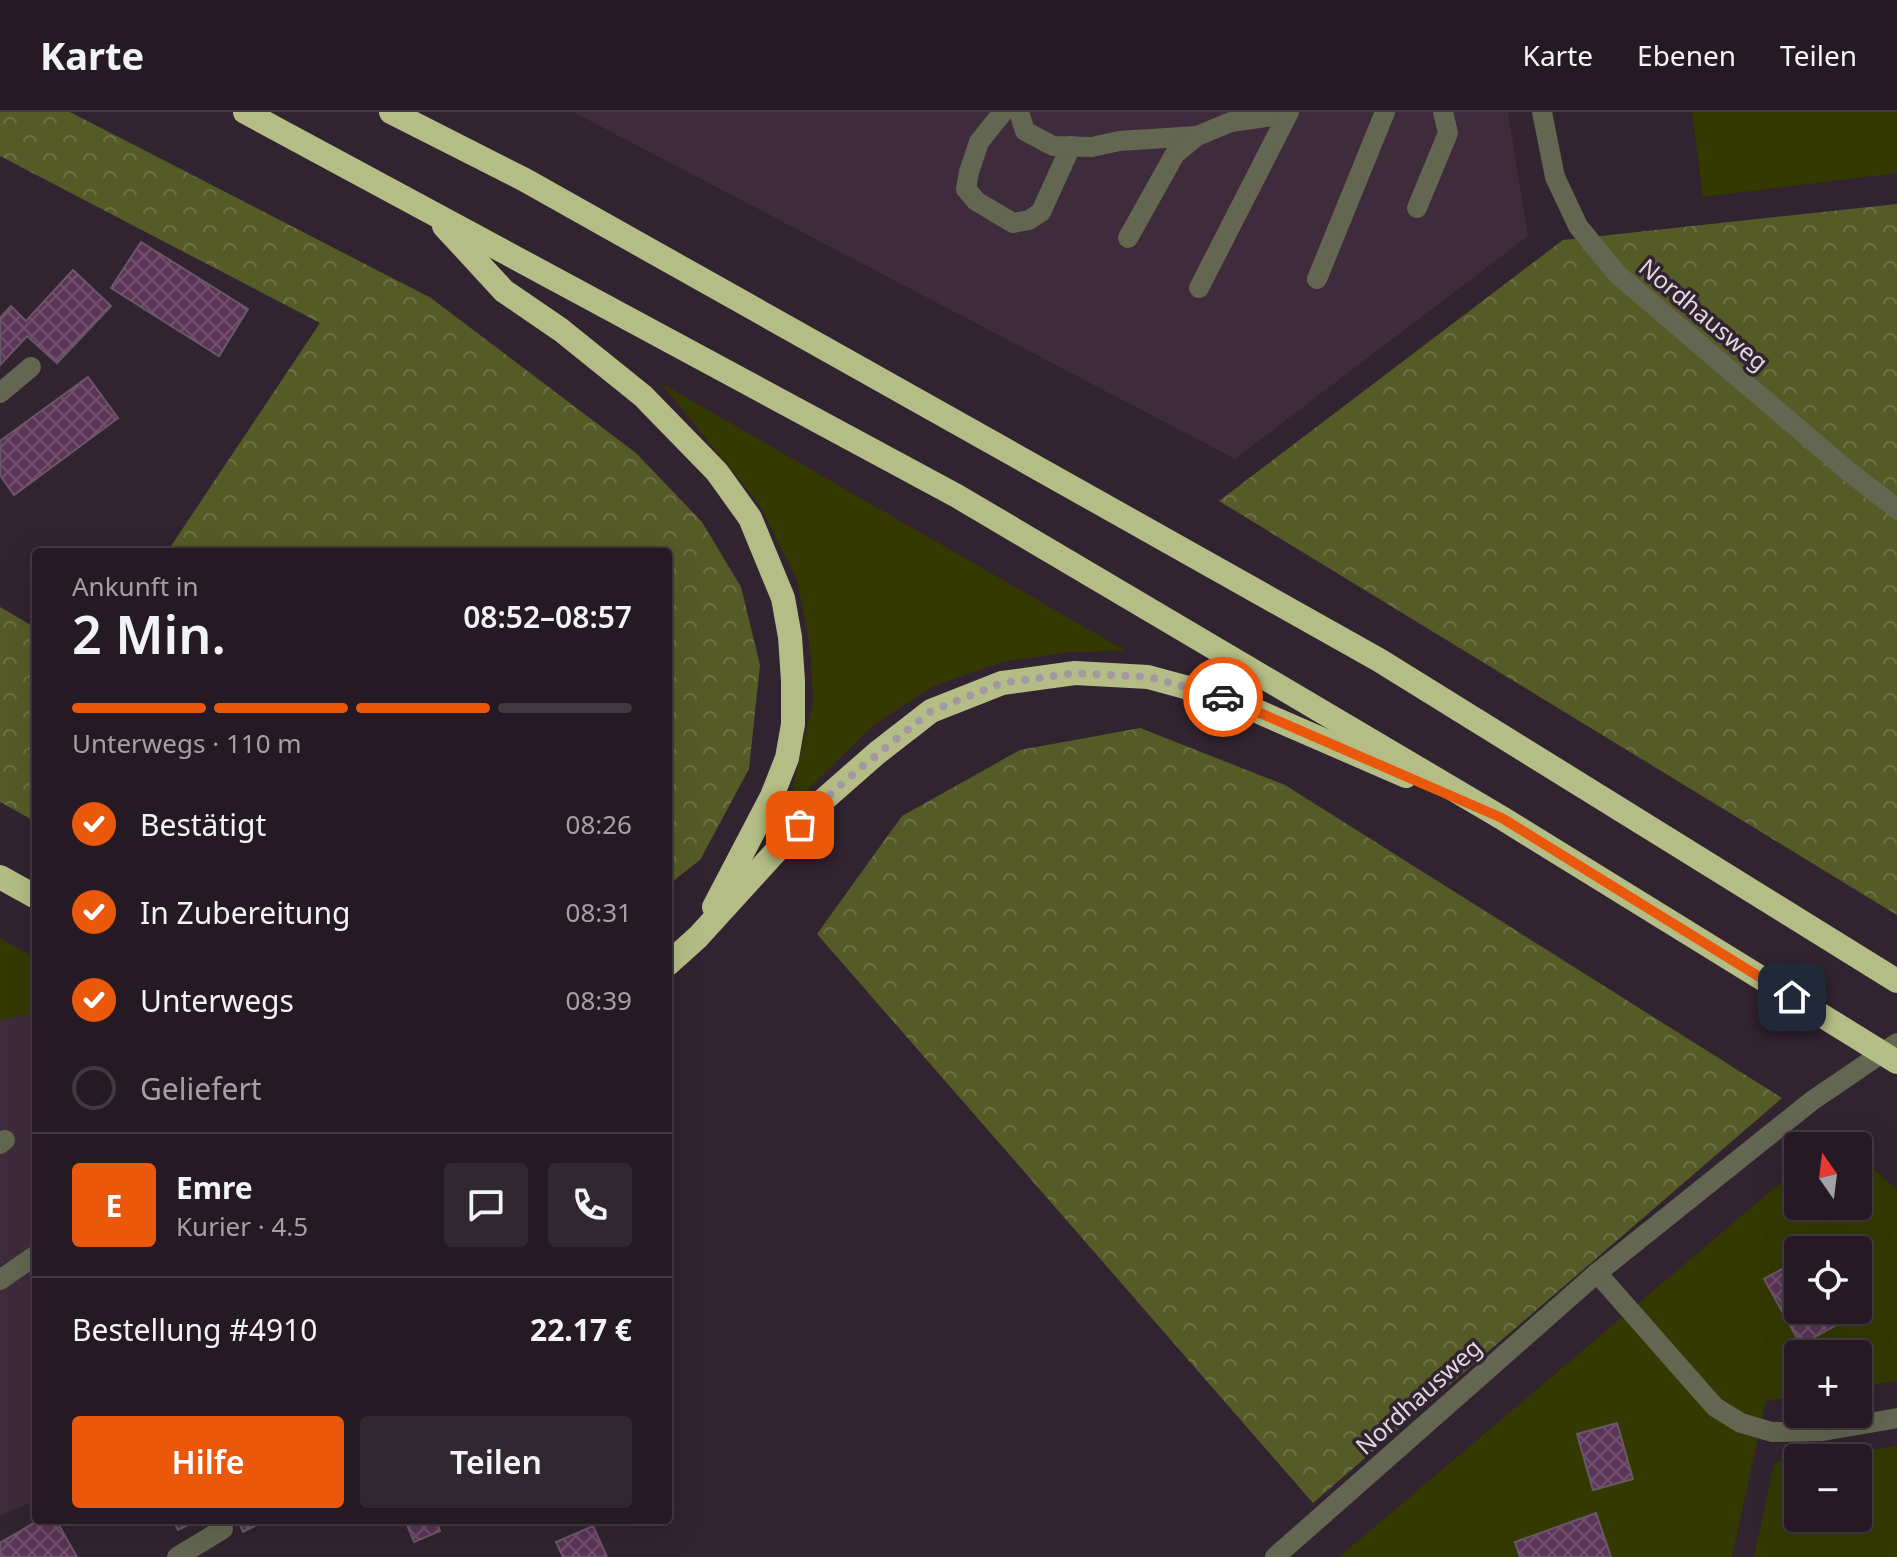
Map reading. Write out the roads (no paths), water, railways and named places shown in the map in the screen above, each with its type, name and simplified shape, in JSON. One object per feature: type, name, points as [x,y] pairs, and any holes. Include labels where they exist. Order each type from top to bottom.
[{"type":"highway","points":[[245,112],[957,496],[1502,818],[1897,1062]]},
{"type":"highway","points":[[391,112],[538,188],[1379,660],[1897,981]]},
{"type":"highway","points":[[429,210],[504,291],[561,330],[643,396],[717,472],[750,518],[783,598],[793,681],[793,724],[787,758],[772,796],[698,937]]},
{"type":"highway","points":[[672,960],[698,937],[820,803],[877,753],[931,711],[1002,683],[1075,673],[1148,677],[1229,699],[1502,818]]},
{"type":"highway","points":[[0,877],[32,895]]},
{"type":"street","points":[[1003,112],[979,142],[966,189],[976,201],[1013,223],[1029,220],[1041,212],[1071,146]]},
{"type":"street","points":[[1019,112],[1025,131],[1053,146],[1092,147],[1119,141],[1197,136]]},
{"type":"street","points":[[1317,279],[1385,112]]},
{"type":"street","points":[[1417,208],[1448,133],[1443,112]]},
{"type":"street","name":"Nordhausweg","points":[[1542,112],[1555,177],[1578,226],[1617,274],[1897,509]]},
{"type":"street","points":[[1128,238],[1175,154],[1197,136],[1231,122],[1288,113]]},
{"type":"street","points":[[1199,288],[1288,113]]},
{"type":"street","points":[[0,393],[31,367]]},
{"type":"street","name":"Nordhausweg","points":[[1275,1557],[1597,1273],[1813,1100],[1897,1043]]},
{"type":"street","points":[[0,1280],[32,1258]]},
{"type":"street","points":[[1597,1273],[1715,1407],[1741,1423],[1772,1432],[1823,1431],[1897,1418]]},
{"type":"street","points":[[177,1557],[223,1529]]}]
